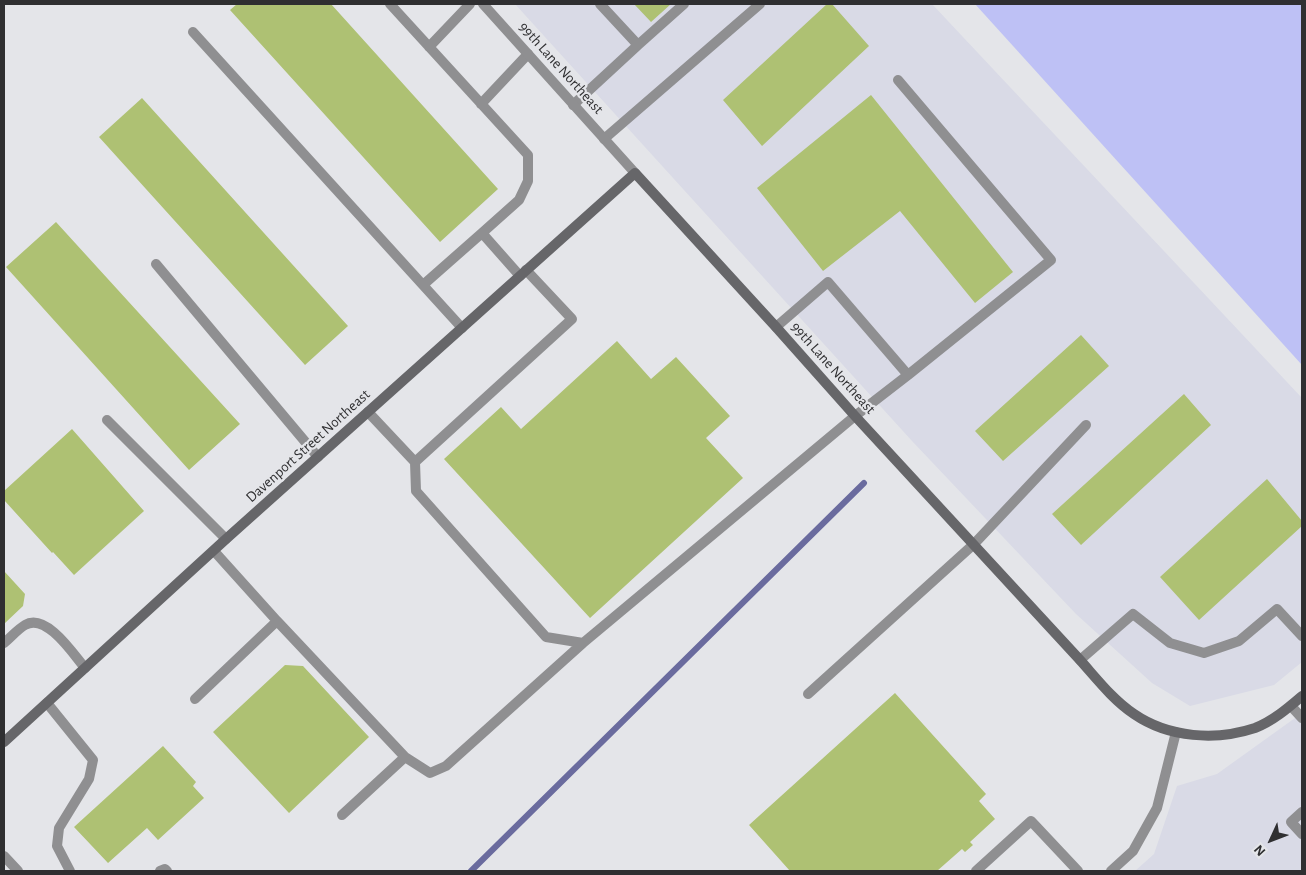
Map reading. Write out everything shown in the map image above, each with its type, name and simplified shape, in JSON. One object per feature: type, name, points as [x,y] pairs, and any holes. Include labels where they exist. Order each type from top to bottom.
[{"type":"street","points":[[390,4],[528,155],[528,181],[520,200],[423,285]]},
{"type":"street","points":[[429,47],[470,4]]},
{"type":"street","name":"99th Lane Northeast","points":[[483,4],[855,416],[1115,698],[1134,714],[1156,726],[1176,732],[1202,736],[1230,734],[1256,727],[1278,716],[1302,696]]},
{"type":"street","points":[[600,4],[638,45]]},
{"type":"street","points":[[573,105],[684,4]]},
{"type":"street","points":[[604,139],[760,4]]},
{"type":"street","points":[[193,32],[462,328]]},
{"type":"street","points":[[481,104],[528,54]]},
{"type":"street","points":[[214,551],[277,621],[405,756],[430,773],[446,766],[583,643],[855,416],[1051,260],[898,80]]},
{"type":"street","name":"Davenport Street Northeast","points":[[4,742],[635,173]]},
{"type":"street","points":[[414,462],[572,320],[482,233]]},
{"type":"street","points":[[156,264],[318,457]]},
{"type":"street","points":[[776,327],[828,282],[908,374]]},
{"type":"street","points":[[368,412],[414,462],[416,491],[546,637],[583,643]]},
{"type":"street","points":[[107,420],[226,540]]},
{"type":"street","points":[[808,694],[974,544],[1086,425]]},
{"type":"street","points":[[1080,660],[1133,614],[1170,642],[1204,653],[1239,640],[1277,609],[1302,636]]},
{"type":"street","points":[[195,699],[277,621]]},
{"type":"street","points":[[4,643],[27,624],[41,623],[58,635],[85,668]]},
{"type":"street","points":[[46,703],[93,760],[90,779],[59,828],[57,846],[70,871]]},
{"type":"street","points":[[1291,706],[1302,718]]},
{"type":"street","points":[[1111,871],[1133,851],[1157,808],[1176,732]]},
{"type":"street","points":[[342,814],[405,756]]},
{"type":"street","points":[[1302,812],[1291,822],[1302,834]]},
{"type":"street","points":[[976,871],[1032,821],[1078,871]]},
{"type":"street","points":[[4,856],[18,871]]},
{"type":"street","points":[[160,871],[165,869],[167,871]]},
{"type":"shaded area","points":[[515,4],[932,4],[1302,398],[1302,662],[1274,685],[1190,706],[1152,683],[1076,614],[912,441]]},
{"type":"shaded area","points":[[975,4],[1302,4],[1302,365]]},
{"type":"shaded area","points":[[1302,713],[1302,871],[1135,871],[1154,854],[1177,786],[1217,774]]},
{"type":"building","points":[[237,4],[331,4],[498,189],[440,242],[230,10]]},
{"type":"building","points":[[634,4],[671,4],[651,22]]},
{"type":"building","points":[[827,4],[832,4],[869,46],[762,146],[723,100]]},
{"type":"building","points":[[871,95],[1013,272],[975,303],[900,211],[823,271],[757,188]]},
{"type":"building","points":[[142,98],[348,326],[305,365],[99,137]]},
{"type":"building","points":[[56,222],[240,424],[189,470],[6,267]]},
{"type":"building","points":[[1081,335],[1109,366],[1003,461],[975,431]]},
{"type":"building","points":[[617,341],[651,379],[676,357],[730,416],[706,438],[743,478],[590,618],[444,459],[501,407],[521,429]]},
{"type":"building","points":[[1184,394],[1211,425],[1081,545],[1052,514]]},
{"type":"building","points":[[72,429],[144,511],[74,575],[4,500],[4,491]]},
{"type":"building","points":[[1267,479],[1302,521],[1302,526],[1199,620],[1160,577]]},
{"type":"building","points":[[4,571],[25,594],[23,606],[4,624]]},
{"type":"building","points":[[285,665],[303,666],[369,737],[289,813],[213,732]]},
{"type":"building","points":[[895,693],[986,794],[979,801],[995,819],[970,842],[973,845],[965,852],[962,849],[937,871],[790,871],[749,825]]},
{"type":"building","points":[[163,746],[196,782],[193,786],[204,798],[158,840],[147,828],[108,863],[74,827]]},
{"type":"waterway","points":[[471,871],[864,483]]}]
